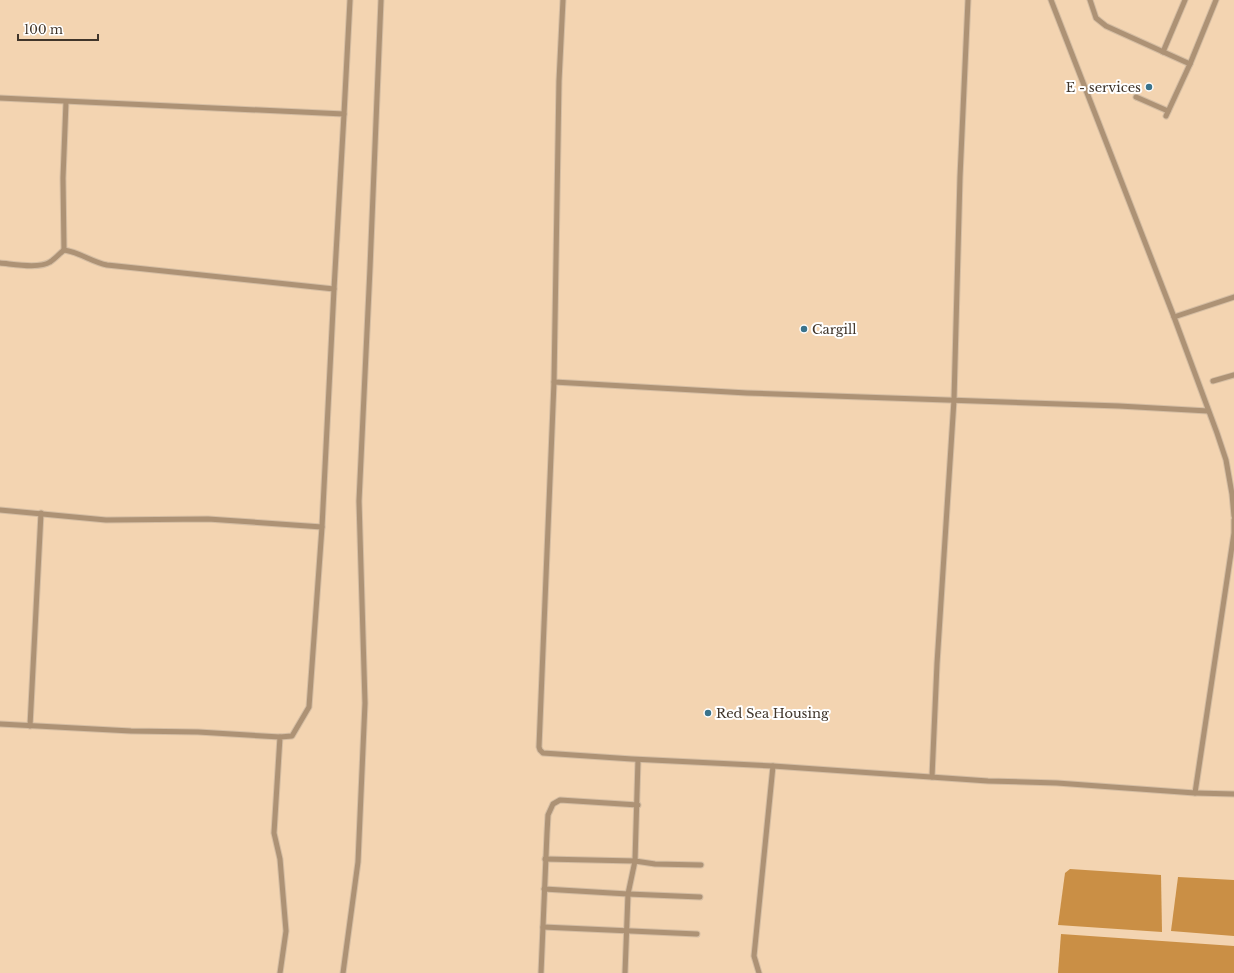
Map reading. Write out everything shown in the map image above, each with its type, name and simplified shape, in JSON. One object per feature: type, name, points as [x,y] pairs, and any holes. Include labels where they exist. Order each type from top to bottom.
[{"type":"street","points":[[0,724],[280,737],[292,736],[309,707],[322,527],[350,0]]},
{"type":"street","points":[[343,973],[358,862],[366,703],[359,501],[381,0]]},
{"type":"street","points":[[563,0],[559,80],[554,382],[540,750],[543,753],[638,760],[773,766],[988,781],[1057,783],[1195,793],[1234,794]]},
{"type":"street","points":[[932,777],[954,400],[960,177],[968,0]]},
{"type":"street","points":[[1052,0],[1174,317],[1226,460],[1234,516]]},
{"type":"street","points":[[1090,0],[1096,18],[1106,26],[1190,64]]},
{"type":"street","points":[[1163,52],[1185,0]]},
{"type":"street","points":[[1136,97],[1167,114],[1190,64],[1216,0]]},
{"type":"street","points":[[0,98],[344,114]]},
{"type":"street","points":[[64,250],[63,178],[66,102]]},
{"type":"street","points":[[0,263],[44,265],[64,250],[71,251],[97,263],[107,265],[334,289]]},
{"type":"street","points":[[1174,317],[1234,297]]},
{"type":"street","points":[[1213,381],[1234,374]]},
{"type":"street","points":[[554,382],[747,393],[1208,411]]},
{"type":"street","points":[[0,510],[106,520],[208,519],[322,527]]},
{"type":"street","points":[[30,726],[41,513]]},
{"type":"street","points":[[1195,793],[1234,533],[1234,520]]},
{"type":"street","points":[[280,737],[274,833],[280,859],[286,931],[280,973]]},
{"type":"street","points":[[625,973],[628,894],[635,861],[638,805],[638,760]]},
{"type":"street","points":[[759,973],[754,956],[773,766]]},
{"type":"street","points":[[541,973],[548,815],[553,804],[560,800],[638,805]]},
{"type":"street","points":[[545,859],[635,861],[655,864],[701,865]]},
{"type":"street","points":[[544,889],[700,897]]},
{"type":"street","points":[[543,927],[697,934]]},
{"type":"shaded area","points":[[0,0],[1234,0],[1234,973],[0,973]]},
{"type":"shaded area","points":[[1070,869],[1161,875],[1162,932],[1058,925],[1065,873]]},
{"type":"shaded area","points":[[1178,877],[1234,880],[1234,936],[1171,931]]},
{"type":"shaded area","points":[[1061,934],[1234,946],[1234,973],[1058,973]]},
{"type":"place","name":"E - services","points":[[1149,87]]},
{"type":"place","name":"Cargill","points":[[804,329]]},
{"type":"place","name":"Red Sea Housing","points":[[708,713]]}]
